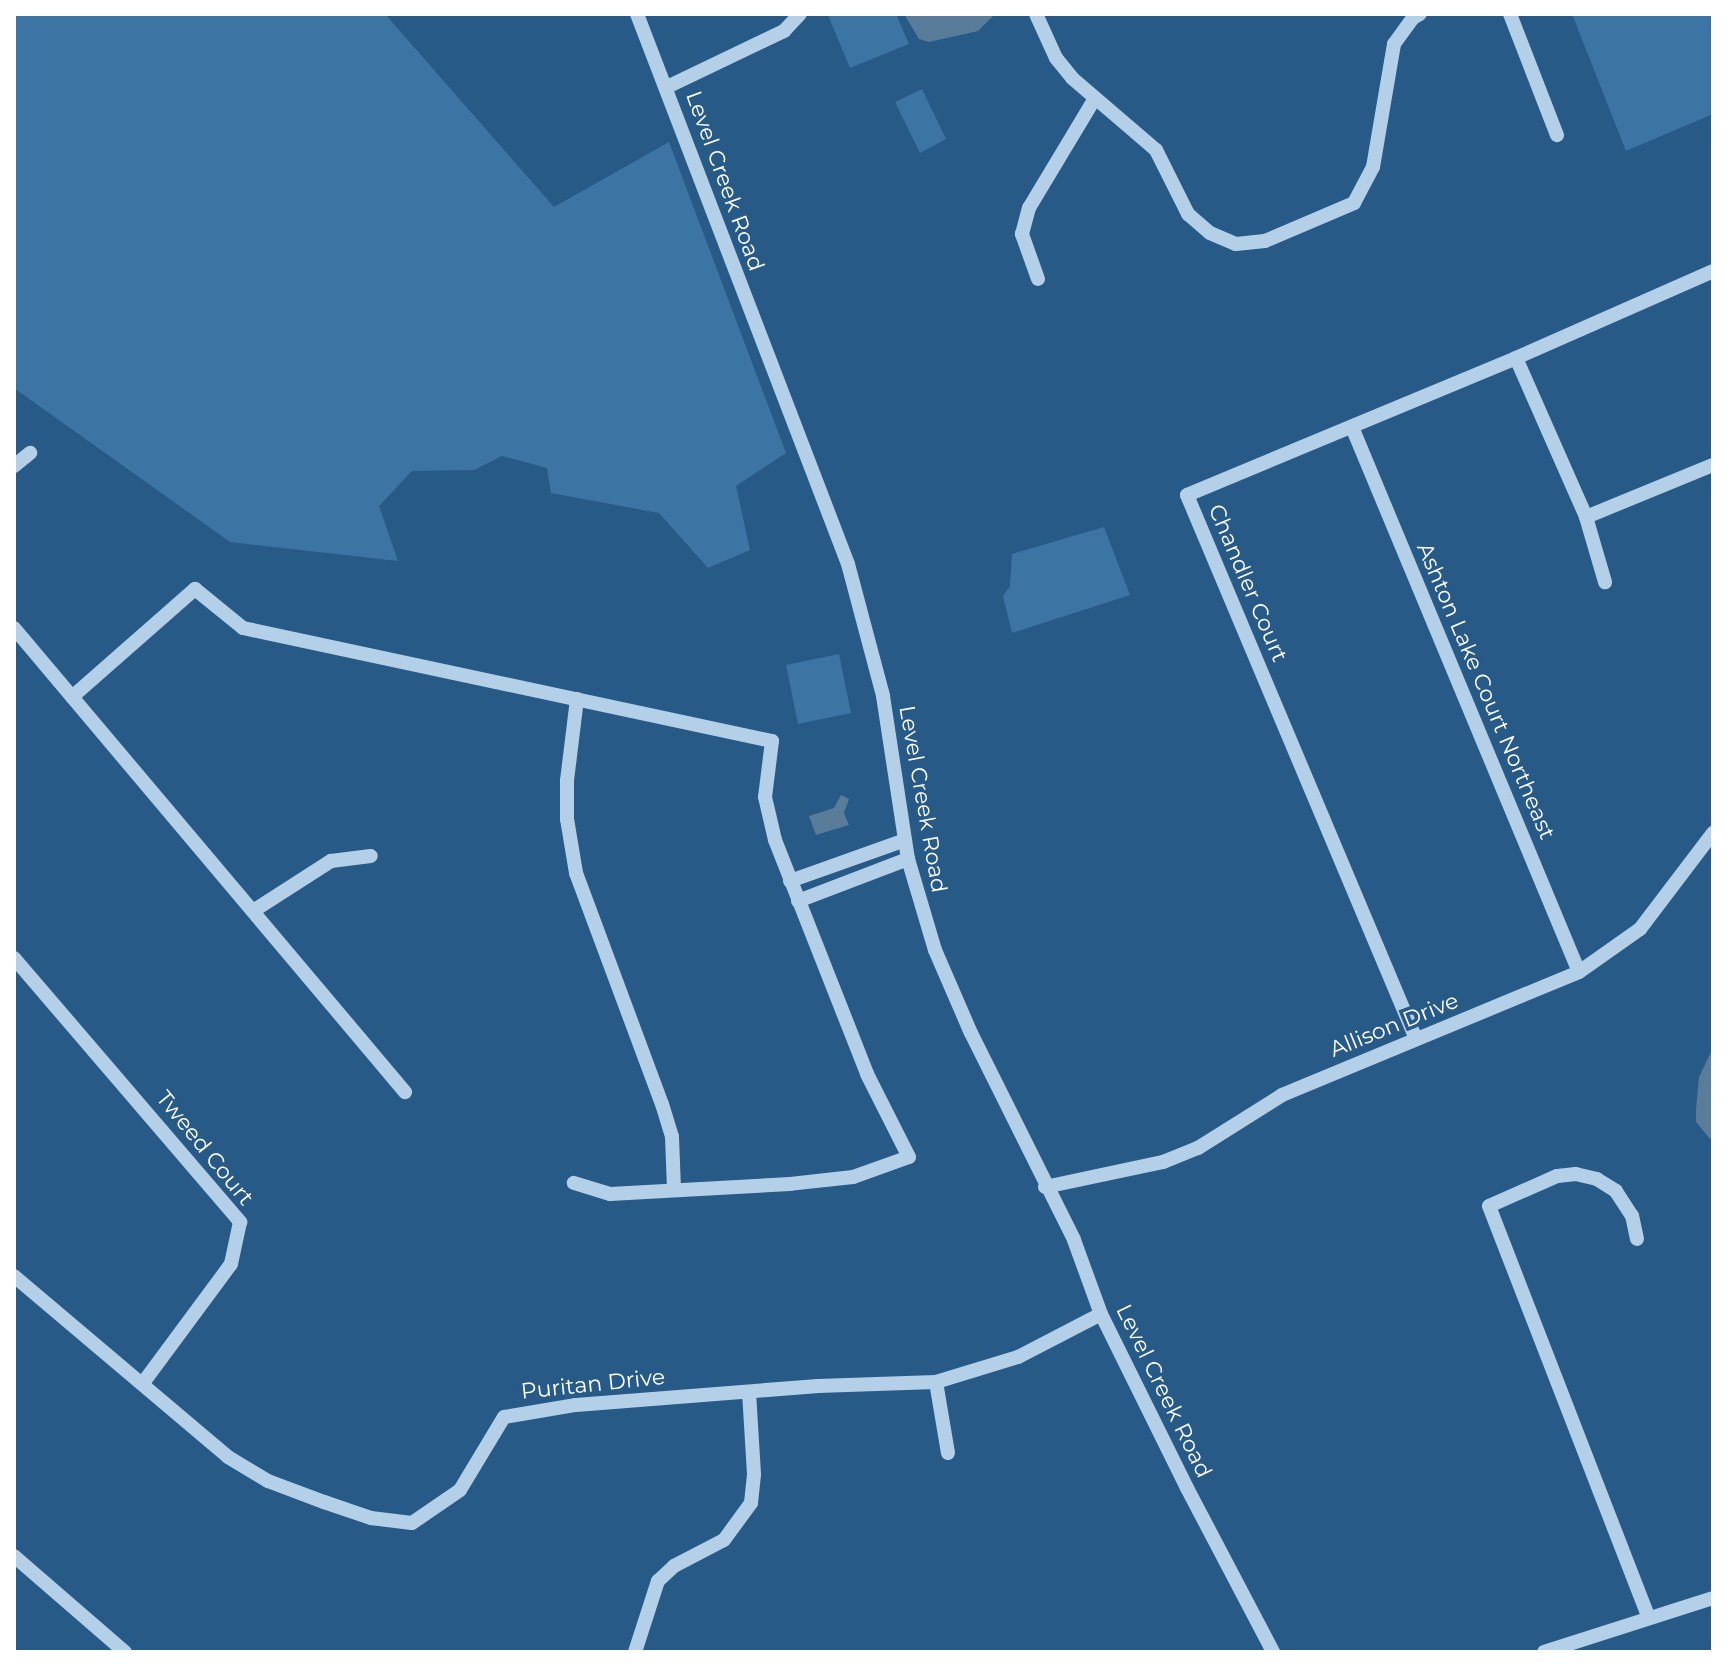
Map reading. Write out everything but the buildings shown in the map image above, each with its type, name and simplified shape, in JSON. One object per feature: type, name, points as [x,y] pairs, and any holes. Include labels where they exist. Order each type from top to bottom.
[{"type":"street","name":"Level Creek Road","points":[[637,14],[848,564],[883,696],[908,859],[935,950],[1045,1187],[1074,1240],[1101,1314],[1273,1652]]},
{"type":"street","points":[[667,87],[784,31],[800,14]]},
{"type":"street","points":[[1036,14],[1056,58],[1094,100],[1156,150],[1188,214],[1210,233],[1236,244],[1265,241],[1354,203],[1373,167],[1394,44],[1413,18],[1420,14]]},
{"type":"street","points":[[1510,14],[1557,135]]},
{"type":"street","points":[[1038,279],[1022,234],[1029,208],[1094,100]]},
{"type":"street","name":"Chandler Court","points":[[1416,1039],[1187,495],[1516,358],[1713,271]]},
{"type":"street","points":[[1516,358],[1586,517],[1605,582]]},
{"type":"street","name":"Ashton Lake Court Northeast","points":[[1352,427],[1579,972]]},
{"type":"street","points":[[14,466],[30,453]]},
{"type":"street","points":[[1586,517],[1713,465]]},
{"type":"street","points":[[72,697],[195,589],[243,628],[772,741],[765,797],[775,840],[867,1074],[909,1157],[853,1177],[610,1194],[574,1183]]},
{"type":"street","points":[[14,628],[405,1092]]},
{"type":"street","points":[[577,699],[567,781],[567,819],[576,873],[672,1137],[674,1190]]},
{"type":"street","name":"Allison Drive","points":[[1045,1187],[1163,1162],[1186,1153],[1282,1095],[1579,972],[1640,929],[1713,833]]},
{"type":"street","points":[[790,881],[905,840]]},
{"type":"street","points":[[253,911],[331,861],[371,856]]},
{"type":"street","points":[[798,901],[908,859]]},
{"type":"street","name":"Tweed Court","points":[[14,958],[240,1222],[231,1264],[143,1383]]},
{"type":"street","points":[[1637,1239],[1632,1216],[1616,1191],[1597,1179],[1576,1174],[1557,1176],[1489,1206],[1649,1618]]},
{"type":"street","name":"Puritan Drive","points":[[14,1276],[228,1457],[268,1481],[371,1518],[412,1523],[460,1490],[504,1417],[576,1405],[936,1382],[1018,1357],[1101,1314]]},
{"type":"street","points":[[936,1382],[948,1453]]},
{"type":"street","points":[[635,1652],[658,1581],[674,1566],[724,1540],[751,1503],[754,1474],[749,1392]]},
{"type":"street","points":[[14,1556],[125,1652]]},
{"type":"street","points":[[1544,1652],[1713,1598]]},
{"type":"shaded area","points":[[14,14],[385,14],[554,207],[669,142],[786,453],[736,486],[750,550],[708,568],[659,513],[551,493],[547,468],[502,456],[474,470],[412,471],[379,506],[398,561],[230,542],[14,388]]},
{"type":"shaded area","points":[[896,14],[909,44],[850,68],[828,15]]},
{"type":"shaded area","points":[[904,14],[995,14],[978,31],[929,42],[919,39]]},
{"type":"shaded area","points":[[1572,14],[1713,14],[1713,114],[1626,151]]},
{"type":"shaded area","points":[[922,89],[946,139],[920,153],[895,102]]},
{"type":"shaded area","points":[[1104,527],[1130,595],[1012,633],[1003,596],[1010,586],[1012,554]]},
{"type":"shaded area","points":[[839,654],[851,713],[798,724],[786,665]]},
{"type":"shaded area","points":[[841,795],[849,799],[844,813],[849,825],[816,835],[809,816],[834,808]]},
{"type":"shaded area","points":[[1713,1048],[1711,1140],[1696,1122],[1696,1109],[1699,1077]]}]
